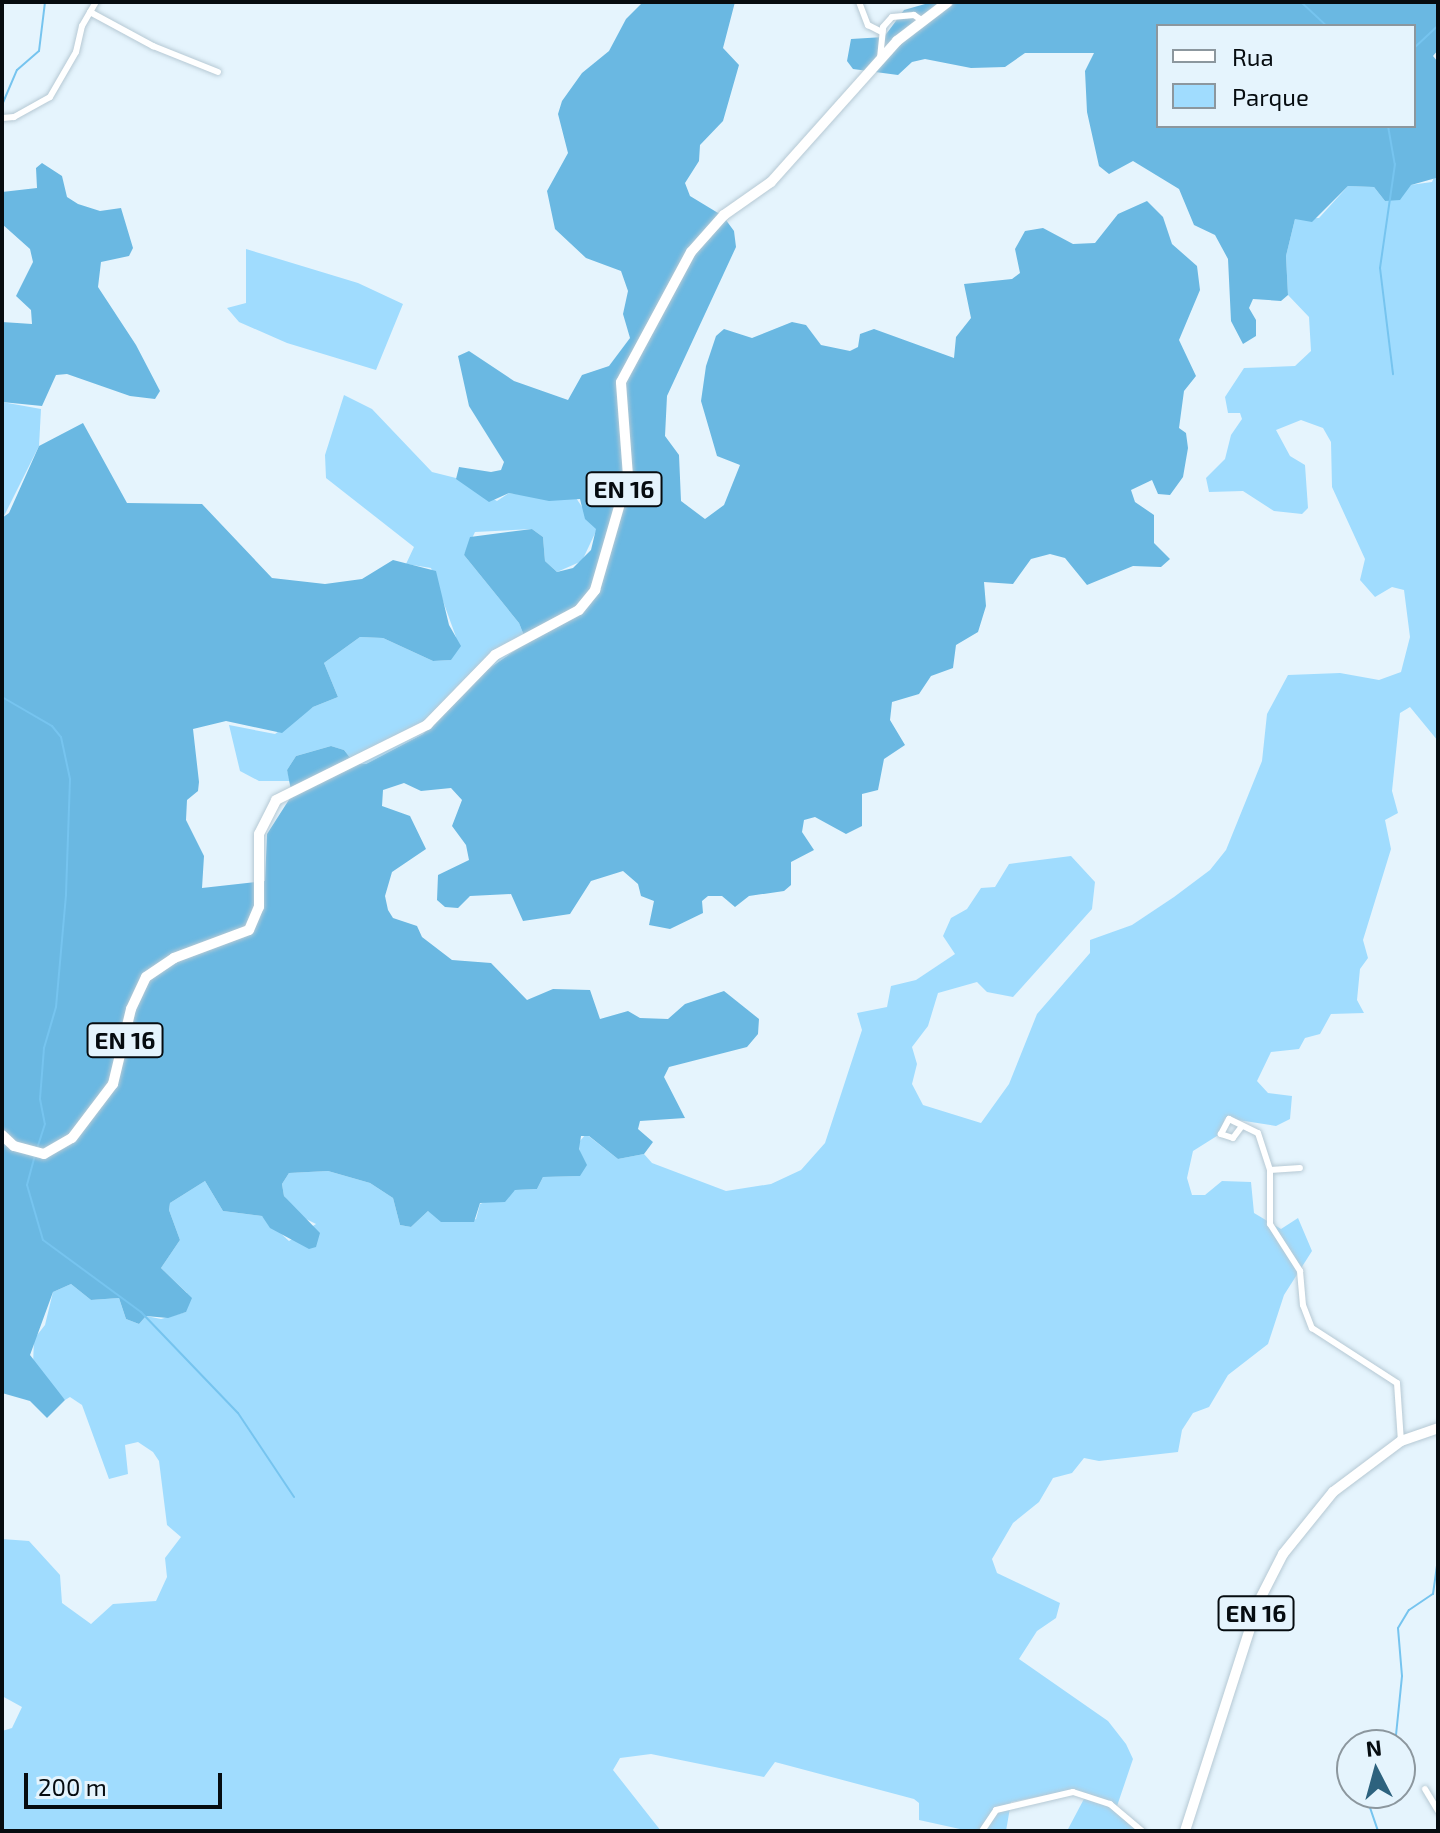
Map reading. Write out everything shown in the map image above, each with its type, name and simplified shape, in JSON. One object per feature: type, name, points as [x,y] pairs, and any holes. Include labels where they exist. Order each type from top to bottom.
[{"type":"main road","name":"EN 16","points":[[2,1135],[14,1146],[44,1154],[72,1138],[113,1084],[131,1009],[146,977],[174,958],[234,939],[253,925],[259,907],[259,834],[276,800],[427,725],[495,655],[554,627],[595,590],[628,476],[619,395],[634,353],[703,234],[771,182],[880,58],[948,2]]},
{"type":"main road","name":"EN 16","points":[[1185,1831],[1272,1573],[1333,1492],[1401,1441],[1438,1428]]},
{"type":"street","points":[[2,118],[14,117],[50,97],[76,52],[96,2]]},
{"type":"street","points":[[859,2],[868,25],[882,32]]},
{"type":"street","points":[[90,12],[153,46],[218,72]]},
{"type":"street","points":[[880,58],[882,32],[892,17],[902,14],[923,21]]},
{"type":"street","points":[[1242,1126],[1258,1133],[1270,1170],[1270,1224],[1300,1271],[1303,1305],[1312,1328],[1397,1383],[1401,1441]]},
{"type":"street","points":[[1270,1170],[1300,1168]]},
{"type":"street","points":[[1425,1789],[1438,1811]]},
{"type":"street","points":[[982,1831],[996,1810],[1073,1792],[1110,1804],[1142,1831]]},
{"type":"green space","points":[[1438,168],[1438,741],[1410,707],[1400,713],[1392,791],[1398,813],[1385,820],[1391,849],[1363,940],[1368,958],[1360,969],[1357,1000],[1364,1013],[1331,1014],[1320,1034],[1305,1038],[1299,1049],[1271,1052],[1257,1081],[1268,1093],[1292,1096],[1290,1119],[1276,1126],[1225,1118],[1220,1134],[1193,1151],[1187,1178],[1192,1195],[1205,1195],[1222,1181],[1251,1182],[1254,1213],[1281,1229],[1298,1218],[1312,1251],[1284,1295],[1268,1344],[1228,1375],[1209,1407],[1193,1413],[1182,1430],[1178,1452],[1099,1461],[1084,1458],[1072,1473],[1053,1478],[1039,1502],[1013,1523],[992,1559],[997,1573],[1060,1603],[1056,1618],[1037,1631],[1019,1659],[1108,1721],[1126,1744],[1133,1759],[1116,1809],[1138,1831],[1067,1831],[1085,1797],[1073,1790],[1011,1802],[1006,1831],[969,1831],[919,1820],[919,1803],[914,1799],[775,1762],[764,1777],[651,1754],[620,1758],[613,1770],[661,1831],[2,1831],[2,1731],[12,1728],[22,1707],[2,1696],[2,1539],[29,1541],[60,1575],[62,1603],[91,1624],[113,1604],[156,1601],[167,1577],[165,1558],[181,1537],[167,1525],[159,1461],[153,1452],[138,1442],[125,1445],[128,1474],[109,1479],[82,1405],[70,1397],[65,1400],[33,1365],[34,1339],[45,1325],[53,1292],[71,1284],[91,1300],[119,1298],[126,1319],[139,1324],[146,1316],[161,1319],[186,1312],[187,1293],[161,1268],[180,1240],[169,1210],[170,1203],[205,1181],[223,1211],[262,1216],[289,1241],[316,1224],[300,1216],[284,1196],[282,1184],[289,1173],[328,1171],[370,1183],[393,1198],[400,1225],[411,1227],[428,1211],[468,1222],[476,1219],[480,1204],[515,1190],[537,1189],[543,1177],[580,1176],[579,1142],[586,1134],[618,1159],[644,1154],[652,1163],[726,1191],[771,1184],[801,1170],[825,1143],[862,1030],[857,1013],[887,1007],[891,986],[916,980],[955,954],[943,936],[951,918],[967,909],[981,888],[995,887],[1009,864],[1071,856],[1095,882],[1092,909],[1013,997],[987,992],[977,982],[938,993],[928,1026],[912,1047],[917,1064],[912,1084],[923,1105],[981,1123],[1009,1084],[1037,1014],[1090,953],[1090,940],[1132,925],[1210,870],[1226,850],[1262,761],[1267,714],[1288,675],[1340,673],[1379,680],[1401,672],[1410,637],[1404,590],[1392,587],[1375,597],[1360,580],[1365,559],[1332,487],[1331,442],[1323,428],[1301,420],[1276,430],[1290,456],[1305,465],[1308,508],[1302,514],[1274,511],[1243,491],[1209,492],[1206,478],[1225,459],[1231,435],[1242,419],[1240,413],[1228,413],[1225,397],[1244,368],[1295,366],[1311,351],[1309,317],[1288,295],[1286,256],[1295,219],[1319,218],[1348,186],[1374,187],[1385,201],[1410,185],[1432,182]]},
{"type":"green space","points":[[246,249],[358,283],[403,304],[376,370],[287,343],[239,322],[227,308],[246,303]]},
{"type":"green space","points":[[344,395],[372,409],[432,472],[456,478],[497,501],[509,493],[560,500],[574,495],[597,529],[582,561],[557,572],[545,561],[543,537],[532,529],[475,532],[464,555],[519,623],[525,638],[520,647],[475,678],[423,734],[366,764],[355,764],[344,750],[331,746],[296,756],[287,770],[290,781],[259,781],[240,771],[229,725],[275,734],[313,707],[338,697],[324,663],[360,637],[383,638],[433,661],[451,660],[456,637],[431,568],[406,564],[414,547],[326,478],[325,455]]},
{"type":"green space","points":[[2,402],[41,409],[39,446],[3,518]]},
{"type":"shaded area","points":[[643,2],[735,2],[723,48],[739,65],[723,121],[700,145],[699,161],[685,183],[690,196],[723,216],[734,231],[736,247],[667,396],[665,436],[679,455],[681,501],[705,519],[724,505],[740,465],[717,456],[701,401],[706,366],[716,336],[724,329],[752,338],[792,322],[806,325],[821,345],[850,351],[858,347],[860,334],[874,329],[954,358],[956,337],[971,318],[964,284],[1012,279],[1020,273],[1015,249],[1025,231],[1043,228],[1073,244],[1095,243],[1118,214],[1147,201],[1163,217],[1172,244],[1197,266],[1200,290],[1179,340],[1196,376],[1184,391],[1179,428],[1186,433],[1188,448],[1183,477],[1170,495],[1158,494],[1152,480],[1131,490],[1135,502],[1154,515],[1154,543],[1170,559],[1161,567],[1133,566],[1087,585],[1065,558],[1050,554],[1031,559],[1013,584],[984,582],[986,606],[978,632],[956,645],[953,668],[931,676],[919,694],[892,702],[890,720],[905,745],[884,759],[878,790],[862,794],[862,826],[846,834],[815,817],[804,820],[802,832],[814,850],[791,862],[791,885],[784,891],[749,896],[735,907],[722,896],[708,896],[702,901],[703,913],[670,929],[649,925],[654,901],[641,896],[638,884],[623,871],[591,881],[570,914],[523,921],[511,894],[470,896],[458,908],[445,907],[437,900],[438,875],[469,860],[466,845],[452,826],[462,800],[451,788],[421,791],[404,783],[383,790],[382,806],[410,816],[426,849],[392,872],[385,896],[388,910],[393,918],[417,926],[422,937],[452,960],[491,963],[527,1000],[553,989],[590,990],[600,1019],[628,1011],[640,1018],[668,1019],[685,1004],[724,991],[759,1019],[758,1034],[747,1047],[669,1067],[664,1077],[685,1118],[640,1121],[638,1129],[653,1142],[644,1154],[618,1159],[589,1136],[581,1136],[579,1149],[587,1165],[580,1176],[543,1177],[537,1189],[515,1190],[505,1202],[480,1203],[474,1222],[441,1222],[428,1211],[411,1227],[400,1225],[393,1198],[370,1183],[328,1171],[289,1173],[282,1184],[284,1196],[320,1233],[316,1247],[309,1249],[270,1228],[262,1216],[223,1211],[205,1181],[170,1203],[169,1210],[180,1240],[161,1268],[192,1298],[186,1312],[168,1318],[146,1316],[139,1324],[126,1319],[119,1298],[91,1300],[71,1284],[53,1292],[30,1355],[65,1400],[47,1418],[30,1401],[2,1393],[2,518],[9,513],[39,446],[83,423],[127,503],[202,504],[272,578],[325,584],[362,579],[393,560],[436,571],[449,625],[461,646],[451,660],[433,661],[383,638],[360,637],[324,663],[338,697],[313,707],[282,733],[226,721],[193,729],[199,782],[198,791],[187,800],[186,820],[204,856],[202,888],[265,881],[267,834],[292,795],[287,770],[296,756],[331,746],[344,750],[355,764],[366,764],[423,734],[475,678],[520,647],[525,638],[519,623],[464,555],[470,537],[532,529],[543,537],[545,561],[557,572],[573,568],[591,550],[596,529],[585,519],[580,499],[549,501],[509,493],[489,502],[456,479],[459,467],[491,472],[501,470],[504,462],[469,406],[458,356],[469,351],[514,381],[568,400],[582,375],[609,366],[630,338],[623,314],[628,291],[621,271],[586,258],[555,229],[547,191],[568,153],[558,114],[562,101],[582,73],[609,51],[626,19]]},
{"type":"shaded area","points":[[932,2],[1438,2],[1438,50],[1433,56],[1438,62],[1436,178],[1411,185],[1400,200],[1385,201],[1374,187],[1348,186],[1312,222],[1295,219],[1286,256],[1288,295],[1281,301],[1253,299],[1249,308],[1256,320],[1256,336],[1243,344],[1231,321],[1228,259],[1215,235],[1194,225],[1179,189],[1133,161],[1109,174],[1099,166],[1087,112],[1085,71],[1094,53],[1025,53],[1005,67],[971,68],[925,59],[912,62],[898,75],[853,69],[847,61],[851,39],[884,37],[904,10]]},
{"type":"shaded area","points":[[42,163],[62,176],[67,197],[78,204],[100,211],[121,208],[133,248],[129,256],[101,262],[98,287],[136,345],[160,391],[155,399],[130,396],[67,374],[56,375],[42,406],[2,402],[2,322],[32,324],[31,310],[16,296],[33,262],[30,249],[2,224],[2,192],[37,188],[36,168]]},
{"type":"waterway","points":[[2,105],[17,70],[39,51],[45,2]]},
{"type":"waterway","points":[[1301,2],[1325,24]]},
{"type":"waterway","points":[[1416,46],[1438,26]]},
{"type":"waterway","points":[[1388,128],[1395,164],[1380,268],[1393,374]]},
{"type":"waterway","points":[[2,697],[52,726],[61,737],[70,779],[66,895],[56,1007],[44,1048],[40,1099],[45,1124],[37,1149]]},
{"type":"waterway","points":[[35,1155],[27,1185],[43,1240],[141,1312],[238,1413],[294,1497]]},
{"type":"waterway","points":[[1397,1729],[1402,1676],[1398,1628],[1409,1610],[1433,1594],[1438,1560]]},
{"type":"waterway","points":[[1370,1809],[1378,1831]]}]
